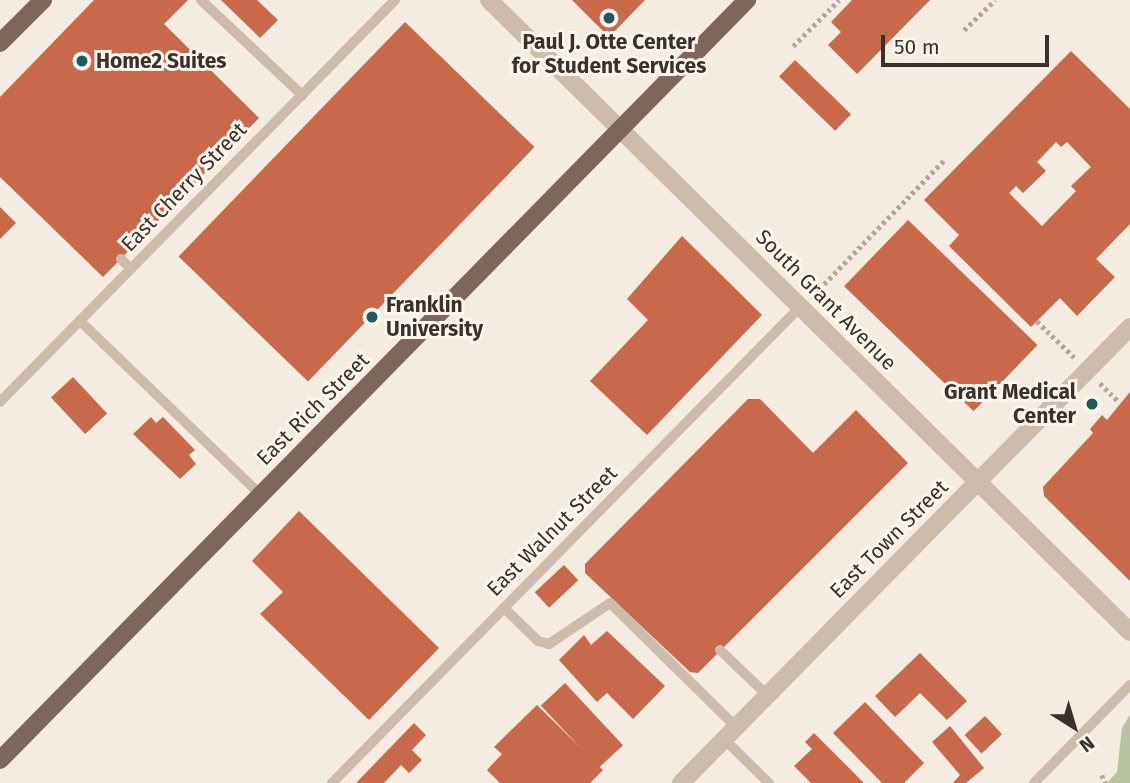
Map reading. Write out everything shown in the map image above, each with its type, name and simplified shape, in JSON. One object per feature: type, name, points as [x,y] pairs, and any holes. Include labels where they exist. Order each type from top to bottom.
[{"type":"main road","points":[[0,43],[43,0]]},
{"type":"main road","name":"East Rich Street","points":[[0,760],[747,0]]},
{"type":"street","name":"South Grant Avenue","points":[[489,0],[1130,632]]},
{"type":"street","name":"East Town Street","points":[[681,783],[1130,327]]},
{"type":"lane","points":[[201,0],[302,95]]},
{"type":"lane","name":"East Cherry Street","points":[[0,402],[395,0]]},
{"type":"lane","points":[[121,259],[131,269]]},
{"type":"lane","name":"East Walnut Street","points":[[332,783],[800,307]]},
{"type":"lane","points":[[80,320],[261,495]]},
{"type":"lane","points":[[504,608],[538,641],[549,644],[610,603],[730,733],[769,783]]},
{"type":"lane","points":[[720,650],[767,695]]},
{"type":"lane","points":[[1034,783],[1130,685]]},
{"type":"path","points":[[793,47],[839,0]]},
{"type":"path","points":[[964,30],[995,0]]},
{"type":"path","points":[[824,284],[944,160]]},
{"type":"path","points":[[1102,775],[1105,783]]},
{"type":"green space","points":[[1130,715],[1130,783],[1107,783],[1117,772],[1122,728]]},
{"type":"building","points":[[94,0],[188,0],[164,24],[259,118],[103,277],[0,177],[0,97]]},
{"type":"building","points":[[221,0],[257,0],[278,20],[260,38]]},
{"type":"building","name":"Paul J. Otte Center for Student Services","points":[[572,0],[645,0],[609,37]]},
{"type":"building","points":[[852,0],[930,0],[857,74],[828,45],[841,32],[831,22]]},
{"type":"building","points":[[405,22],[534,147],[308,382],[179,257]]},
{"type":"building","points":[[1071,51],[1130,109],[1130,224],[1096,259],[1115,277],[1077,316],[1060,298],[1031,327],[949,246],[959,235],[924,200]],"holes":[[[1056,142],[1061,147],[1067,142],[1091,167],[1071,186],[1076,191],[1042,226],[1009,193],[1016,186],[1023,193],[1046,171],[1037,162]]]},
{"type":"building","points":[[795,60],[851,114],[835,131],[779,77]]},
{"type":"building","points":[[0,207],[16,223],[0,239]]},
{"type":"building","points":[[908,220],[1037,345],[974,411],[844,286]]},
{"type":"building","points":[[682,236],[762,315],[647,435],[590,381],[648,320],[627,299]]},
{"type":"building","points":[[73,377],[107,414],[85,434],[51,397]]},
{"type":"building","points":[[1130,392],[1130,581],[1044,496],[1043,487],[1093,433],[1090,429],[1102,415],[1107,420]]},
{"type":"building","points":[[748,399],[760,399],[813,453],[856,410],[908,463],[698,673],[690,672],[585,573],[585,564]]},
{"type":"building","points":[[151,417],[156,423],[163,417],[195,450],[189,455],[196,464],[180,479],[133,434]]},
{"type":"building","points":[[299,511],[439,648],[369,720],[260,614],[283,592],[252,561]]},
{"type":"building","points":[[564,565],[578,580],[549,608],[535,592]]},
{"type":"building","points":[[607,631],[665,686],[633,719],[607,693],[597,702],[559,660],[584,635],[591,645]]},
{"type":"building","points":[[920,653],[967,701],[947,720],[920,693],[895,717],[875,696]]},
{"type":"building","points":[[565,683],[623,745],[599,768],[541,706]]},
{"type":"building","points":[[865,702],[924,763],[904,783],[882,783],[833,733]]},
{"type":"building","points":[[537,705],[603,770],[590,783],[500,783],[487,770],[502,754],[494,747]]},
{"type":"building","points":[[985,716],[1002,734],[982,753],[965,735]]},
{"type":"building","points":[[414,723],[426,735],[412,750],[422,760],[409,773],[401,765],[384,783],[356,783]]},
{"type":"building","points":[[950,726],[984,768],[966,783],[953,783],[960,775],[932,742]]},
{"type":"building","points":[[814,733],[864,783],[811,783],[794,766],[812,749],[805,742]]},
{"type":"place","name":"Paul J. Otte Center for Student Services","points":[[609,18]]},
{"type":"place","name":"Home2 Suites","points":[[82,61]]},
{"type":"place","name":"Franklin University","points":[[372,317]]},
{"type":"place","name":"Grant Medical Center","points":[[1092,404]]}]
